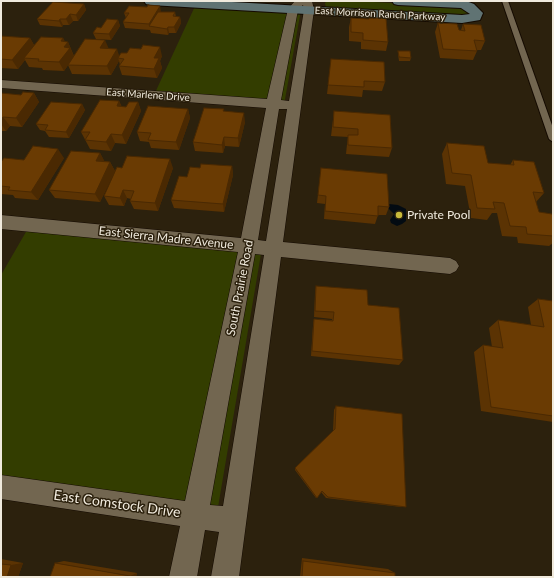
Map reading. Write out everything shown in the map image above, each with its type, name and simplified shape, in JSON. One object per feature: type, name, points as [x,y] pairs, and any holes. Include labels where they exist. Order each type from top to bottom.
[{"type":"street","name":"East Morrison Ranch Parkway","points":[[150,1],[303,5],[462,19],[475,17],[477,14],[470,7],[463,4],[398,1]]},
{"type":"street","name":"South Prairie Road","points":[[183,577],[248,246],[273,104],[303,5]]},
{"type":"street","points":[[226,577],[295,106],[303,5]]},
{"type":"street","name":"East Marlene Drive","points":[[1,84],[295,106]]},
{"type":"street","name":"East Sierra Madre Avenue","points":[[1,222],[450,266]]},
{"type":"street","name":"East Comstock Drive","points":[[1,487],[234,521]]},
{"type":"lane","points":[[504,1],[553,138]]},
{"type":"green space","points":[[327,1],[357,1],[459,7],[465,8],[470,13],[462,16],[326,8],[325,3]]},
{"type":"green space","points":[[196,4],[301,10],[284,105],[154,95]]},
{"type":"green space","points":[[30,225],[262,248],[216,519],[1,487],[1,275]]},
{"type":"shaded area","name":"Private Pool","points":[[389,204],[398,205],[406,209],[406,221],[397,226],[391,223],[390,220],[394,214],[388,208]]},
{"type":"building","points":[[53,2],[84,4],[76,15],[70,14],[66,19],[60,19],[59,21],[37,19]]},
{"type":"building","points":[[148,5],[160,6],[149,24],[123,22],[129,13],[124,13],[129,6],[147,7]]},
{"type":"building","points":[[158,12],[175,12],[173,16],[180,17],[174,27],[168,27],[167,29],[149,26]]},
{"type":"building","points":[[351,18],[386,18],[388,42],[363,40],[363,33],[351,32]]},
{"type":"building","points":[[107,19],[118,20],[109,34],[93,33],[97,27],[101,28]]},
{"type":"building","points":[[438,23],[457,24],[459,30],[465,31],[463,24],[481,25],[485,41],[474,40],[477,51],[443,49]]},
{"type":"building","points":[[1,36],[30,38],[12,60],[1,59]]},
{"type":"building","points":[[41,37],[63,38],[61,41],[68,42],[64,47],[70,48],[59,62],[38,61],[39,59],[24,58]]},
{"type":"building","points":[[85,39],[105,40],[100,48],[117,49],[107,66],[68,65]]},
{"type":"building","points":[[143,45],[160,47],[154,58],[159,58],[154,69],[119,66],[124,59],[118,58],[121,53],[127,53],[130,48],[141,49]]},
{"type":"building","points":[[398,51],[410,51],[411,58],[399,57]]},
{"type":"building","points":[[331,59],[384,62],[385,82],[364,81],[364,87],[328,85]]},
{"type":"building","points":[[23,92],[34,93],[16,118],[3,117],[1,120],[1,93],[21,95]]},
{"type":"building","points":[[100,100],[119,101],[117,106],[126,107],[129,102],[138,102],[122,135],[111,134],[106,142],[85,140],[90,132],[81,132]]},
{"type":"building","points":[[51,102],[82,104],[66,132],[45,130],[48,125],[36,124]]},
{"type":"building","points":[[148,106],[188,109],[176,142],[148,140],[151,133],[137,132]]},
{"type":"building","points":[[204,108],[224,109],[223,111],[244,113],[238,138],[224,137],[222,145],[193,142]]},
{"type":"building","points":[[334,111],[390,115],[392,148],[348,145],[348,135],[358,135],[358,129],[333,127]]},
{"type":"building","points":[[447,143],[484,146],[488,163],[514,165],[513,160],[534,162],[544,193],[533,192],[539,212],[552,214],[553,216],[553,236],[527,234],[526,227],[510,226],[504,203],[493,202],[495,209],[477,208],[471,175],[452,173]]},
{"type":"building","points":[[33,146],[58,149],[31,192],[8,190],[10,187],[1,186],[1,162],[4,158],[24,160]]},
{"type":"building","points":[[71,151],[100,153],[96,161],[110,162],[95,194],[49,190]]},
{"type":"building","points":[[127,156],[170,159],[155,203],[130,201],[134,191],[123,190],[120,198],[104,196],[117,167],[122,168]]},
{"type":"building","points":[[201,164],[232,166],[223,204],[171,200],[179,176],[187,177],[190,167],[200,168]]},
{"type":"building","points":[[321,168],[387,174],[389,207],[378,206],[378,216],[325,211],[326,196],[318,195]]},
{"type":"building","points":[[316,286],[367,290],[368,305],[399,308],[403,360],[312,351],[314,319],[333,321],[334,312],[315,311]]},
{"type":"building","points":[[538,299],[553,301],[553,416],[491,407],[483,345],[503,348],[498,320],[544,327]]},
{"type":"building","points":[[336,406],[402,414],[406,507],[328,497],[322,491],[317,498],[295,468],[335,429]]},
{"type":"building","points":[[303,561],[395,573],[395,577],[302,577]]},
{"type":"building","points":[[55,563],[130,576],[130,577],[50,577]]},
{"type":"building","points":[[1,564],[11,565],[7,577],[1,577]]},
{"type":"place","name":"Private Pool","points":[[399,215]]}]
